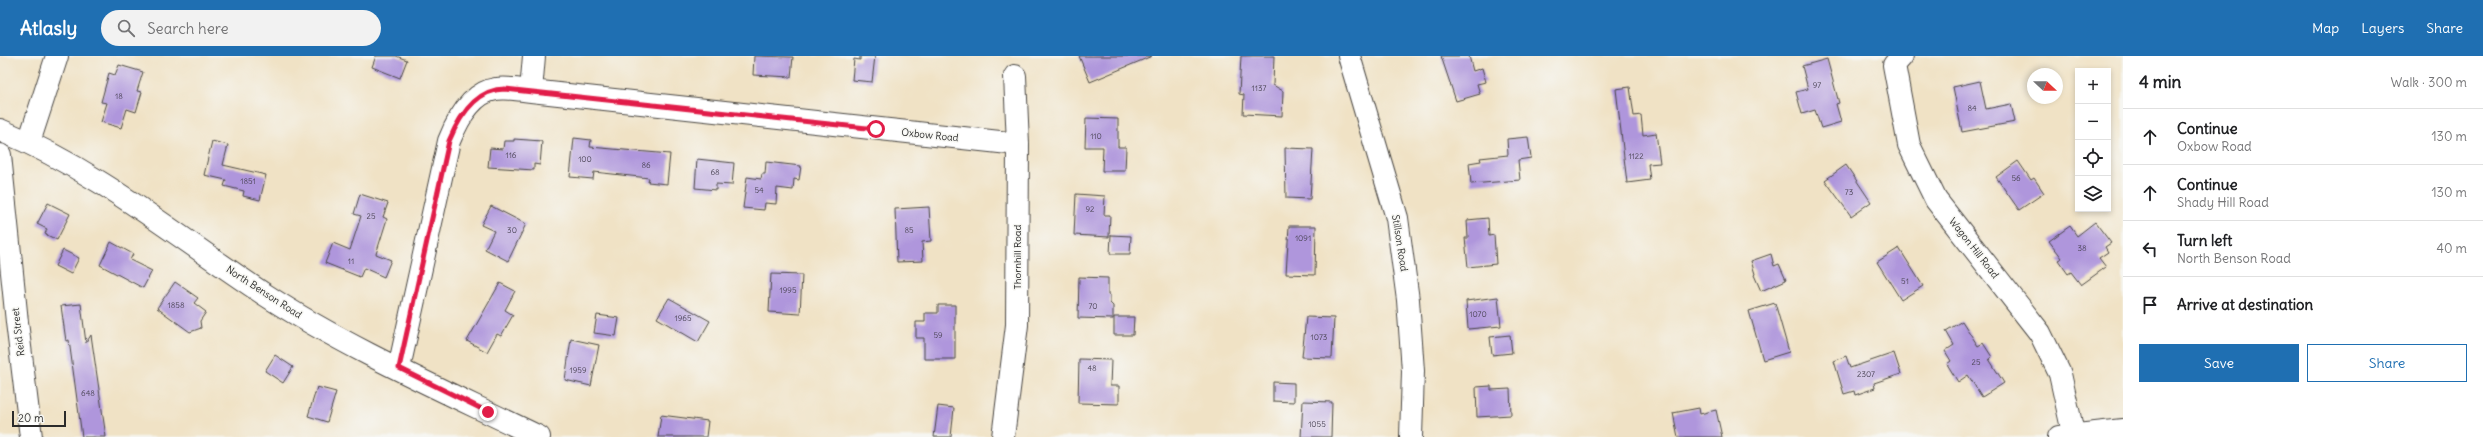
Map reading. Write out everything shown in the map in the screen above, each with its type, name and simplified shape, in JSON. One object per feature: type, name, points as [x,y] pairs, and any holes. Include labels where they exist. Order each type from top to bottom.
[{"type":"street","points":[[29,142],[57,56]]},
{"type":"street","points":[[531,91],[534,56]]},
{"type":"street","name":"Stillson Road","points":[[1350,56],[1397,218],[1408,300],[1412,355],[1411,437]]},
{"type":"street","name":"Wagon Hill Road","points":[[1902,56],[1894,65],[1909,145],[1936,200],[2040,333],[2051,351],[2060,374],[2068,436]]},
{"type":"street","name":"Thornhill Road","points":[[1003,437],[1017,325],[1018,144],[1015,76]]},
{"type":"street","name":"Oxbow Road","points":[[399,368],[449,141],[464,112],[487,92],[496,89],[531,91],[1018,144]]},
{"type":"street","name":"North Benson Road","points":[[0,130],[29,142],[74,165],[140,207],[297,314],[399,368],[539,437]]},
{"type":"street","name":"Reid Street","points":[[0,155],[8,324],[31,437]]},
{"type":"street","points":[[2068,436],[2123,430]]},
{"type":"building","points":[[376,56],[396,56],[407,60],[400,78],[372,67]]},
{"type":"building","points":[[754,56],[793,57],[791,77],[753,75]]},
{"type":"building","points":[[860,56],[875,56],[872,82],[852,80],[854,59],[860,60]]},
{"type":"building","points":[[1079,56],[1152,56],[1090,82]]},
{"type":"building","points":[[1241,56],[1274,56],[1273,85],[1283,91],[1282,116],[1243,114],[1244,95],[1239,94]]},
{"type":"building","points":[[1441,56],[1469,56],[1473,71],[1482,68],[1486,82],[1477,84],[1480,94],[1456,101]]},
{"type":"building","points":[[1827,59],[1839,103],[1836,104],[1841,122],[1821,128],[1815,110],[1802,114],[1796,92],[1808,89],[1802,66]]},
{"type":"building","points":[[119,65],[143,72],[137,91],[142,92],[136,112],[127,109],[121,128],[101,122],[107,103],[101,102],[109,73],[115,75]]},
{"type":"building","points":[[1980,81],[1986,109],[2011,104],[2015,122],[1962,132],[1953,87]]},
{"type":"building","points":[[1630,87],[1634,116],[1641,115],[1643,135],[1656,133],[1660,163],[1648,164],[1650,180],[1627,183],[1616,89]]},
{"type":"building","points":[[1086,118],[1118,119],[1118,147],[1126,147],[1125,171],[1102,171],[1103,147],[1085,147]]},
{"type":"building","points":[[1528,137],[1531,158],[1518,160],[1520,180],[1471,184],[1469,163],[1481,161],[1480,158],[1508,155],[1507,139]]},
{"type":"building","points":[[574,138],[591,140],[590,147],[670,154],[667,184],[648,182],[649,178],[594,172],[593,179],[570,177]]},
{"type":"building","points":[[514,139],[542,141],[540,165],[534,164],[534,170],[488,167],[490,148],[503,149],[504,141],[514,141]]},
{"type":"building","points":[[212,141],[228,145],[223,165],[266,175],[260,200],[243,196],[244,191],[224,186],[226,180],[204,175]]},
{"type":"building","points":[[1285,148],[1313,149],[1310,199],[1286,198]]},
{"type":"building","points":[[697,159],[734,163],[732,185],[716,184],[716,190],[695,188]]},
{"type":"building","points":[[2018,161],[2031,180],[2034,178],[2044,193],[2019,210],[1996,177]]},
{"type":"building","points":[[766,162],[801,166],[799,180],[794,179],[793,190],[777,188],[776,204],[765,203],[764,210],[743,208],[747,177],[761,179],[762,174],[765,174]]},
{"type":"building","points":[[1846,165],[1871,202],[1851,216],[1825,180]]},
{"type":"building","points":[[360,194],[388,203],[383,217],[387,219],[376,254],[391,260],[384,277],[364,268],[360,277],[325,263],[333,243],[350,250],[361,216],[354,214]]},
{"type":"building","points":[[1076,194],[1105,196],[1104,215],[1110,215],[1109,237],[1074,235]]},
{"type":"building","points":[[48,203],[70,214],[57,240],[45,234],[47,229],[37,224]]},
{"type":"building","points":[[491,206],[526,224],[508,261],[485,249],[494,231],[481,225]]},
{"type":"building","points":[[929,207],[931,241],[922,242],[923,261],[897,262],[895,209]]},
{"type":"building","points":[[1488,218],[1489,236],[1494,235],[1496,264],[1468,267],[1465,238],[1468,238],[1467,220]]},
{"type":"building","points":[[2095,222],[2111,243],[2105,247],[2108,252],[2099,258],[2106,267],[2081,285],[2071,272],[2068,274],[2058,260],[2062,258],[2049,241],[2070,226],[2077,236]]},
{"type":"building","points":[[1289,226],[1316,226],[1315,275],[1286,274]]},
{"type":"building","points":[[1111,235],[1131,236],[1130,254],[1110,254]]},
{"type":"building","points":[[111,242],[133,254],[130,260],[152,271],[143,288],[100,265]]},
{"type":"building","points":[[1899,248],[1923,286],[1901,300],[1877,262]]},
{"type":"building","points":[[63,250],[79,258],[71,274],[55,266]]},
{"type":"building","points":[[1771,254],[1774,266],[1779,264],[1786,280],[1761,291],[1754,275],[1751,261]]},
{"type":"building","points":[[771,274],[802,275],[800,314],[769,312]]},
{"type":"building","points":[[1079,277],[1108,278],[1108,294],[1110,295],[1110,303],[1113,306],[1113,319],[1078,318]]},
{"type":"building","points":[[175,282],[198,298],[194,303],[206,312],[200,321],[201,328],[190,332],[157,308]]},
{"type":"building","points":[[500,283],[515,291],[505,310],[513,315],[501,336],[497,334],[487,352],[467,341]]},
{"type":"building","points":[[1498,297],[1501,326],[1468,329],[1466,301]]},
{"type":"building","points":[[669,298],[710,321],[698,342],[657,318]]},
{"type":"building","points":[[1775,303],[1789,352],[1763,360],[1749,311]]},
{"type":"building","points":[[81,304],[86,343],[91,335],[106,437],[82,437],[69,340],[66,341],[61,306]]},
{"type":"building","points":[[938,305],[955,305],[955,359],[924,359],[924,338],[916,338],[916,322],[925,322],[925,313],[938,313]]},
{"type":"building","points":[[597,315],[619,318],[616,336],[594,333]]},
{"type":"building","points":[[1114,317],[1134,317],[1133,335],[1114,335]]},
{"type":"building","points":[[1306,317],[1334,318],[1332,358],[1302,357]]},
{"type":"building","points":[[1962,321],[1978,346],[1983,343],[1992,357],[1989,359],[2004,383],[1982,397],[1968,375],[1958,382],[1947,364],[1951,361],[1945,351],[1954,345],[1946,331]]},
{"type":"building","points":[[1510,335],[1512,353],[1492,355],[1490,337]]},
{"type":"building","points":[[571,339],[599,345],[591,386],[565,380]]},
{"type":"building","points":[[1894,353],[1901,374],[1874,383],[1875,388],[1855,395],[1854,391],[1844,394],[1834,361],[1846,356],[1850,368]]},
{"type":"building","points":[[275,355],[293,367],[283,383],[265,371]]},
{"type":"building","points":[[1079,359],[1111,360],[1110,386],[1119,386],[1119,404],[1078,403]]},
{"type":"building","points":[[1273,382],[1294,383],[1294,402],[1273,401]]},
{"type":"building","points":[[1491,386],[1491,390],[1510,389],[1511,415],[1477,417],[1476,387]]},
{"type":"building","points":[[317,387],[336,392],[327,422],[308,416]]},
{"type":"building","points":[[1303,401],[1332,402],[1331,437],[1301,437]]},
{"type":"building","points":[[938,406],[954,408],[951,437],[934,437]]},
{"type":"building","points":[[1699,408],[1700,414],[1716,410],[1722,437],[1678,437],[1673,413]]},
{"type":"building","points":[[661,415],[708,421],[706,437],[658,437]]},
{"type":"route","points":[[488,412],[399,368],[449,141],[464,112],[476,100],[487,92],[496,89],[505,89],[876,129]]}]
